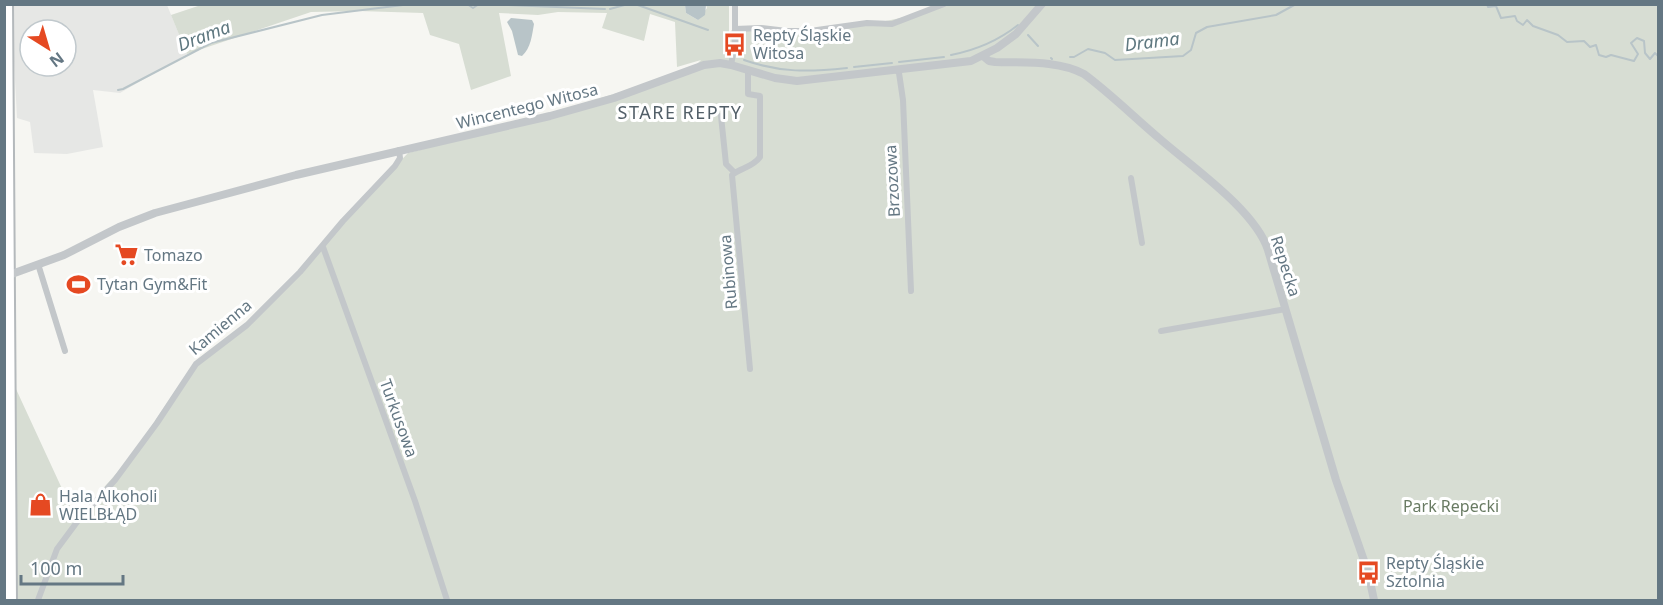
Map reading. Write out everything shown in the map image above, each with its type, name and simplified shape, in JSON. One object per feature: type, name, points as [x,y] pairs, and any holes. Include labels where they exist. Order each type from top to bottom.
[{"type":"main road","points":[[7,4],[11,600]]},
{"type":"street","points":[[731,65],[735,4]]},
{"type":"street","points":[[735,30],[761,28],[810,31],[867,22],[892,24],[944,4]]},
{"type":"street","name":"Wincentego Witosa","points":[[9,274],[64,255],[119,227],[155,213],[285,178],[569,111],[614,98],[704,65],[720,63],[775,78],[797,81],[955,64],[983,56],[1016,34],[1042,4]]},
{"type":"street","name":"Repecka","points":[[983,56],[995,62],[1071,68],[1093,81],[1218,189],[1250,219],[1259,231],[1266,244],[1336,480],[1368,572],[1374,600]]},
{"type":"street","points":[[735,173],[756,162],[760,157],[760,96],[748,94],[748,70]]},
{"type":"street","name":"Brzozowa","points":[[896,70],[899,73],[903,100],[911,291]]},
{"type":"street","name":"Rubinowa","points":[[721,116],[726,164],[735,173],[732,175],[750,369]]},
{"type":"street","name":"Kamienna","points":[[38,600],[57,549],[115,480],[196,364],[247,325],[323,247],[343,221],[395,166],[400,158],[399,150]]},
{"type":"street","points":[[1131,178],[1142,243]]},
{"type":"street","name":"Turkusowa","points":[[323,247],[415,501],[447,600]]},
{"type":"street","points":[[38,264],[65,351]]},
{"type":"street","points":[[1161,331],[1286,309]]},
{"type":"shaded area","points":[[11,5],[167,5],[187,54],[120,93],[93,90],[103,147],[67,154],[34,153],[30,122],[17,118]]},
{"type":"shaded area","points":[[685,5],[706,5],[705,15],[698,20],[686,13]]},
{"type":"shaded area","points":[[511,18],[532,20],[534,24],[529,45],[522,56],[518,55],[512,31],[507,22]]},
{"type":"green space","name":"Park Repecki","points":[[685,4],[686,13],[698,20],[707,8],[706,5],[729,5],[729,33],[733,29],[841,27],[868,24],[920,13],[946,4],[1658,5],[1658,600],[5,600],[4,363],[76,519],[130,458],[190,369],[250,320],[279,292],[408,153],[485,133],[690,71],[701,60],[677,67],[675,22],[650,14],[644,41],[602,28],[607,13],[558,12],[538,15],[499,13],[511,76],[471,90],[459,44],[430,35],[423,13],[311,12],[187,54],[171,15],[201,5]]},
{"type":"waterway","name":"Drama","points":[[118,90],[211,43],[322,15],[411,4]]},
{"type":"waterway","name":"Drama","points":[[467,4],[473,8],[479,4]]},
{"type":"waterway","name":"Drama","points":[[483,4],[605,9]]},
{"type":"waterway","name":"Drama","points":[[610,9],[628,4]]},
{"type":"waterway","name":"Drama","points":[[635,4],[708,30]]},
{"type":"waterway","name":"Drama","points":[[1070,57],[1088,49],[1105,53],[1115,60],[1183,56],[1191,50],[1196,33],[1207,27],[1276,15],[1296,4]]},
{"type":"waterway","name":"Drama","points":[[1487,4],[1488,7],[1496,6],[1501,18],[1515,16],[1517,21],[1523,25],[1527,20],[1533,26],[1558,35],[1567,42],[1584,41],[1590,47],[1596,45],[1599,55],[1606,57],[1611,55],[1634,61],[1638,54],[1631,43],[1637,38],[1644,41],[1645,53],[1650,59],[1655,53],[1658,56]]},
{"type":"waterway","name":"Drama","points":[[951,55],[986,44],[1003,36],[1018,25]]},
{"type":"waterway","name":"Drama","points":[[1028,35],[1038,46]]},
{"type":"waterway","name":"Drama","points":[[899,62],[944,57]]},
{"type":"waterway","name":"Drama","points":[[744,60],[770,67],[795,70],[847,68]]},
{"type":"waterway","name":"Drama","points":[[854,67],[892,63]]},
{"type":"place","name":"Repty Śląskie Witosa","points":[[735,44]]},
{"type":"place","name":"Tomazo","points":[[126,255]]},
{"type":"place","name":"Tytan Gym&Fit","points":[[79,284]]},
{"type":"place","name":"Hala Alkoholi WIELBŁĄD","points":[[41,505]]},
{"type":"place","name":"Repty Śląskie Sztolnia","points":[[1368,572]]},
{"type":"district","name":"STARE REPTY","points":[[680,113]]}]
